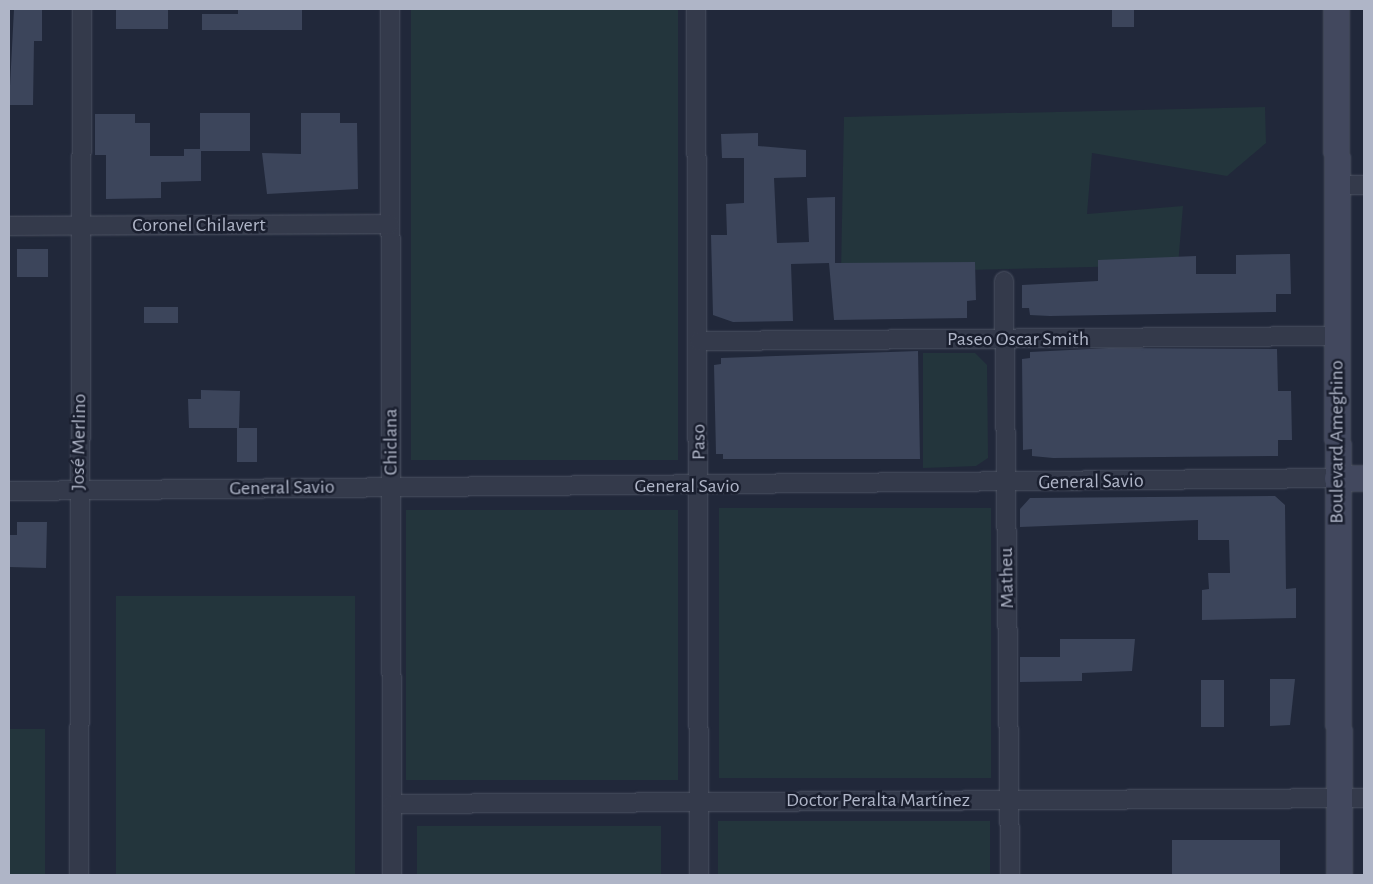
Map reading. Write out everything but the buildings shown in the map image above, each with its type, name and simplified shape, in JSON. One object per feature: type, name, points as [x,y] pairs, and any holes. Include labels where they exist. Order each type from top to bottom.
[{"type":"main road","name":"Boulevard Ameghino","points":[[1336,9],[1336,336],[1340,875]]},
{"type":"main road","name":"General Savio","points":[[1337,478],[1364,478]]},
{"type":"street","name":"José Merlino","points":[[79,875],[78,491],[82,9]]},
{"type":"street","name":"Chiclana","points":[[390,9],[392,875]]},
{"type":"street","name":"Paso","points":[[696,9],[699,341],[699,875]]},
{"type":"street","points":[[1337,185],[1364,185]]},
{"type":"street","name":"Coronel Chilavert","points":[[9,226],[390,224]]},
{"type":"street","name":"Matheu","points":[[1004,280],[1010,875]]},
{"type":"street","name":"Paseo Oscar Smith","points":[[699,341],[1336,336]]},
{"type":"street","name":"General Savio","points":[[9,491],[1006,484],[1337,478]]},
{"type":"street","name":"Doctor Peralta Martínez","points":[[392,804],[699,800],[1010,801],[1364,798]]},
{"type":"shaded area","points":[[411,9],[678,9],[678,460],[411,460]]},
{"type":"shaded area","points":[[1265,107],[1266,143],[1227,176],[1092,153],[1087,214],[1183,206],[1178,265],[841,273],[844,117]]},
{"type":"shaded area","points":[[923,353],[975,353],[987,365],[988,458],[976,466],[923,468]]},
{"type":"shaded area","points":[[719,508],[991,508],[991,778],[719,778]]},
{"type":"shaded area","points":[[406,510],[678,510],[678,780],[406,780]]},
{"type":"shaded area","points":[[116,596],[355,596],[355,875],[116,875]]},
{"type":"shaded area","points":[[9,729],[45,729],[45,875],[9,875]]},
{"type":"shaded area","points":[[718,821],[990,821],[990,875],[718,875]]},
{"type":"shaded area","points":[[417,826],[661,826],[661,875],[417,875]]}]
